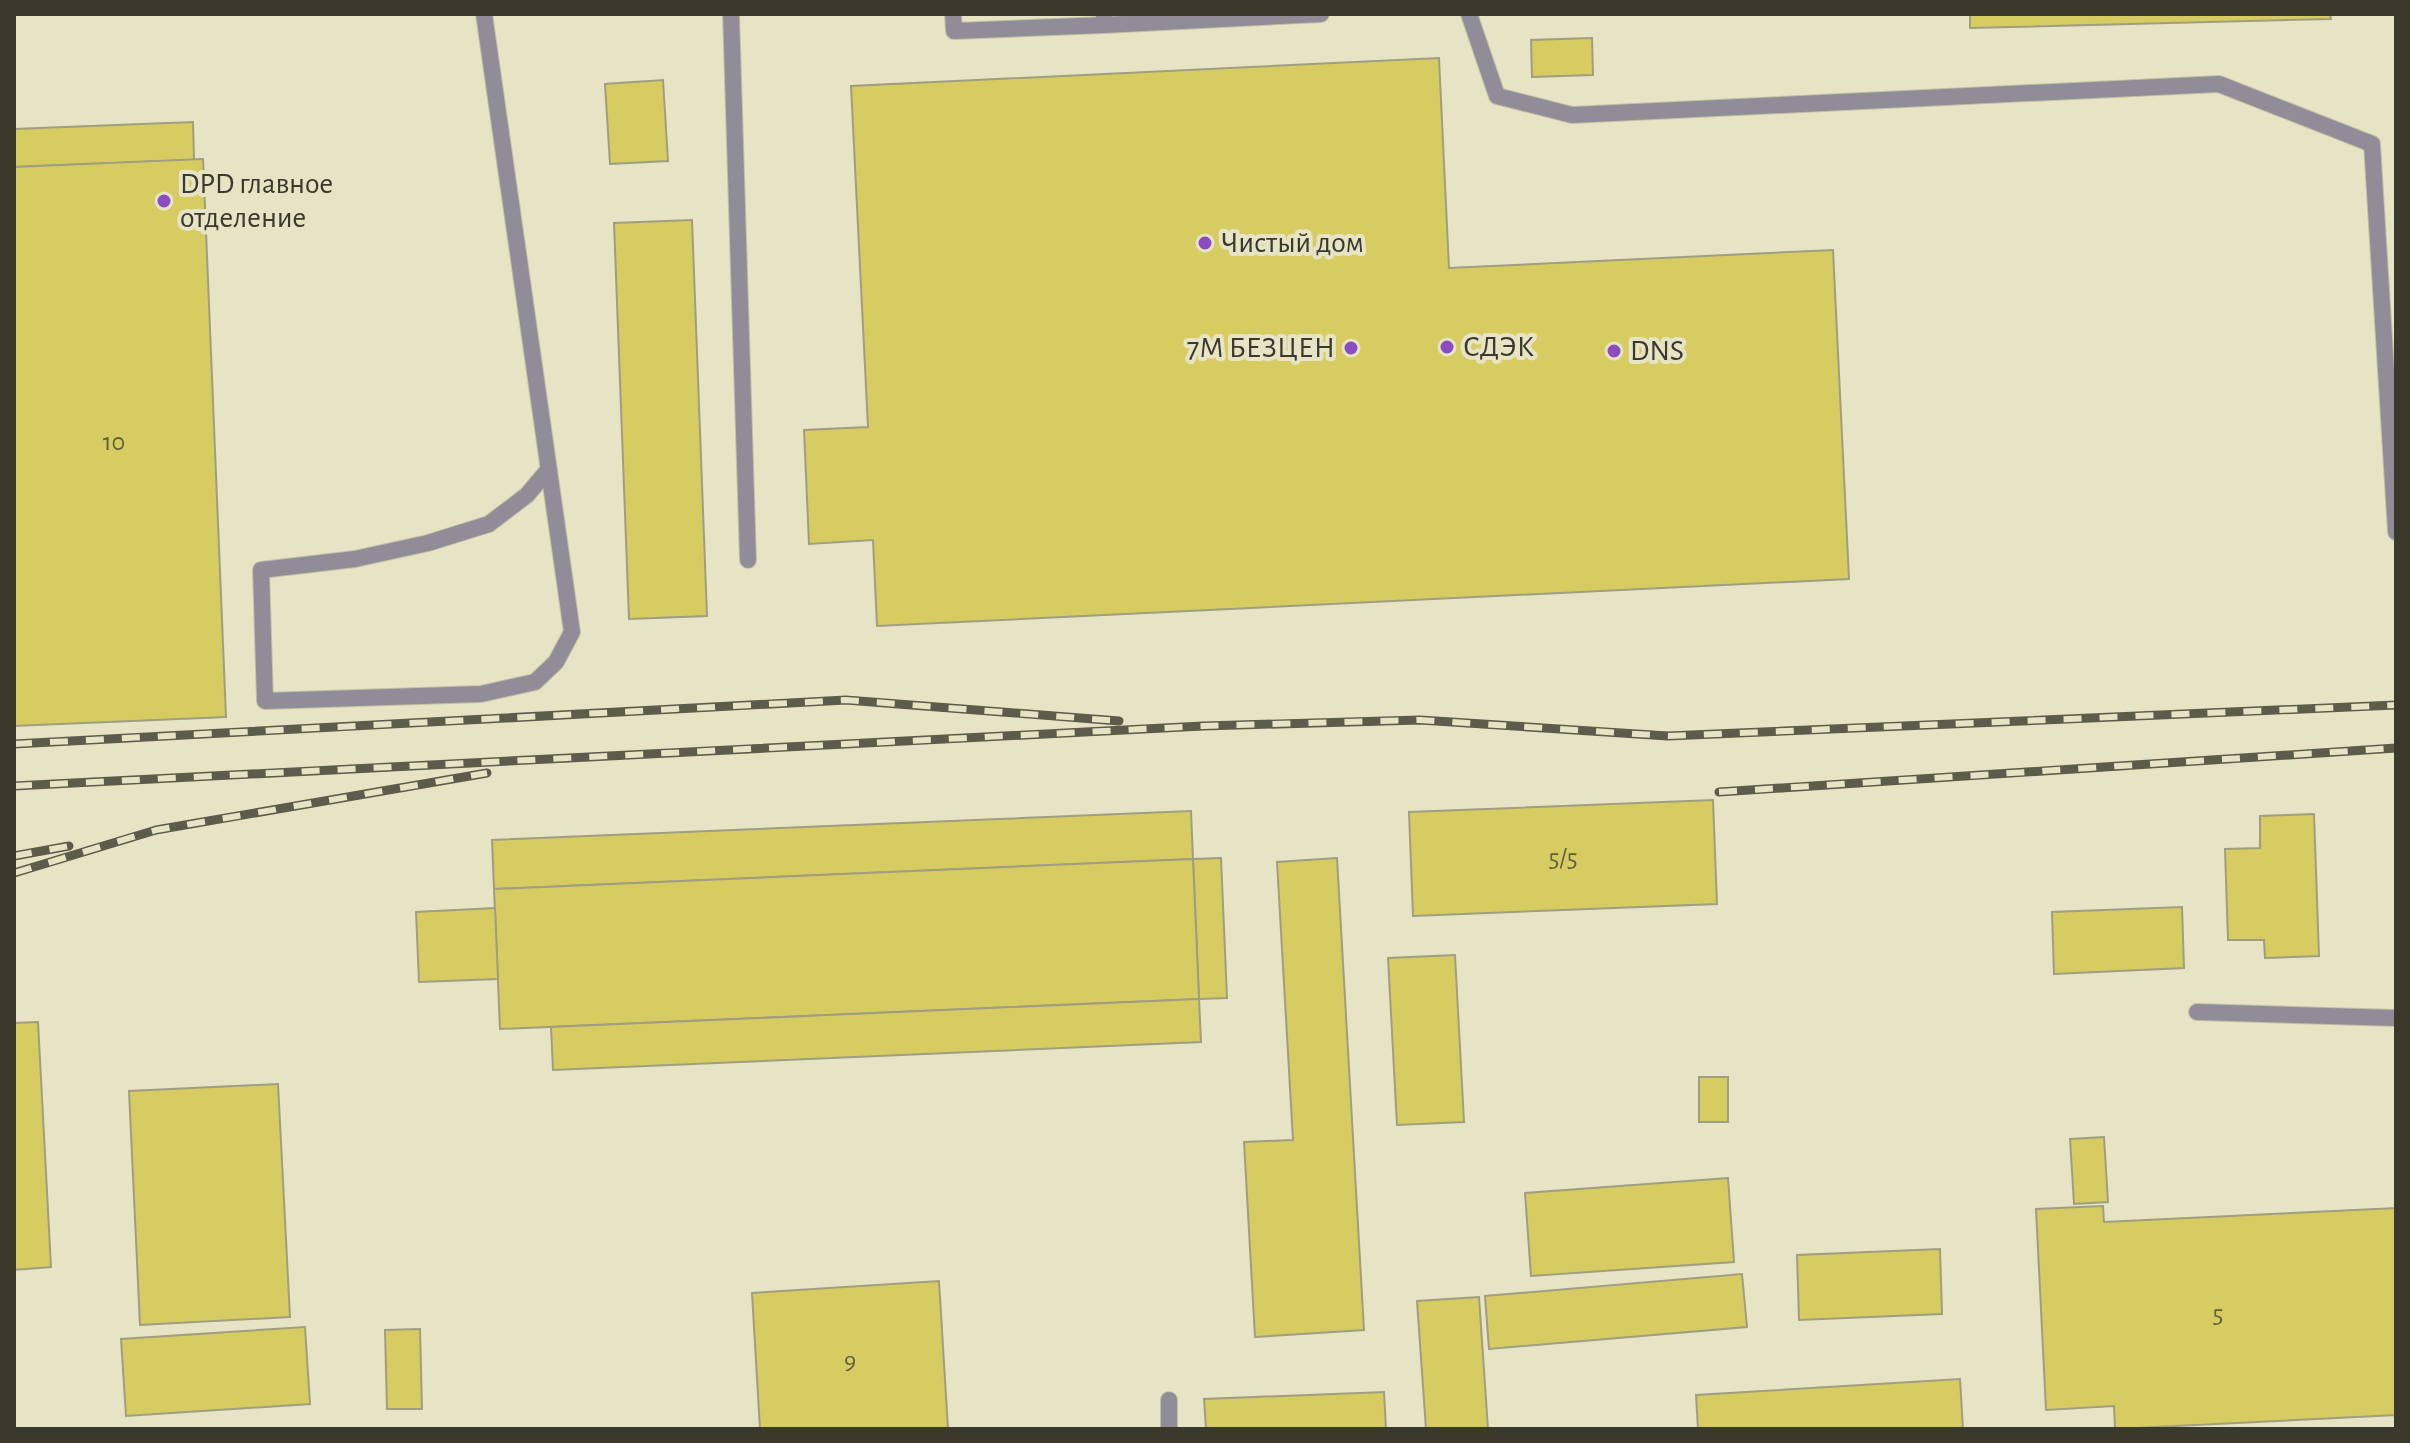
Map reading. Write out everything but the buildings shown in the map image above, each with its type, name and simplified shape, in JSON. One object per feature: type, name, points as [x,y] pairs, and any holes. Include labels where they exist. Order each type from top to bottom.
[{"type":"lane","points":[[484,14],[549,469],[572,632],[556,662],[535,682],[481,694],[265,701],[261,570],[355,559],[428,543],[489,524],[527,495],[549,469]]},
{"type":"lane","points":[[731,14],[748,560]]},
{"type":"lane","points":[[953,14],[954,31],[1104,20],[1321,14]]},
{"type":"lane","points":[[1469,14],[1497,96],[1572,115],[2219,84],[2372,144],[2396,532]]},
{"type":"lane","points":[[2197,1012],[2396,1018]]},
{"type":"lane","points":[[1169,1400],[1169,1429]]},
{"type":"railway","points":[[14,744],[846,700],[1119,721]]},
{"type":"railway","points":[[14,786],[1203,726],[1420,720],[1668,736],[2396,705]]},
{"type":"railway","points":[[1719,792],[2396,748]]},
{"type":"railway","points":[[14,873],[156,830],[487,773]]},
{"type":"railway","points":[[14,856],[69,846]]},
{"type":"place","name":"DPD главное отделение","points":[[164,201]]},
{"type":"place","name":"Чистый дом","points":[[1205,243]]},
{"type":"place","name":"СДЭК","points":[[1447,347]]},
{"type":"place","name":"7М БЕЗЦЕН","points":[[1351,348]]},
{"type":"place","name":"DNS","points":[[1614,351]]}]
